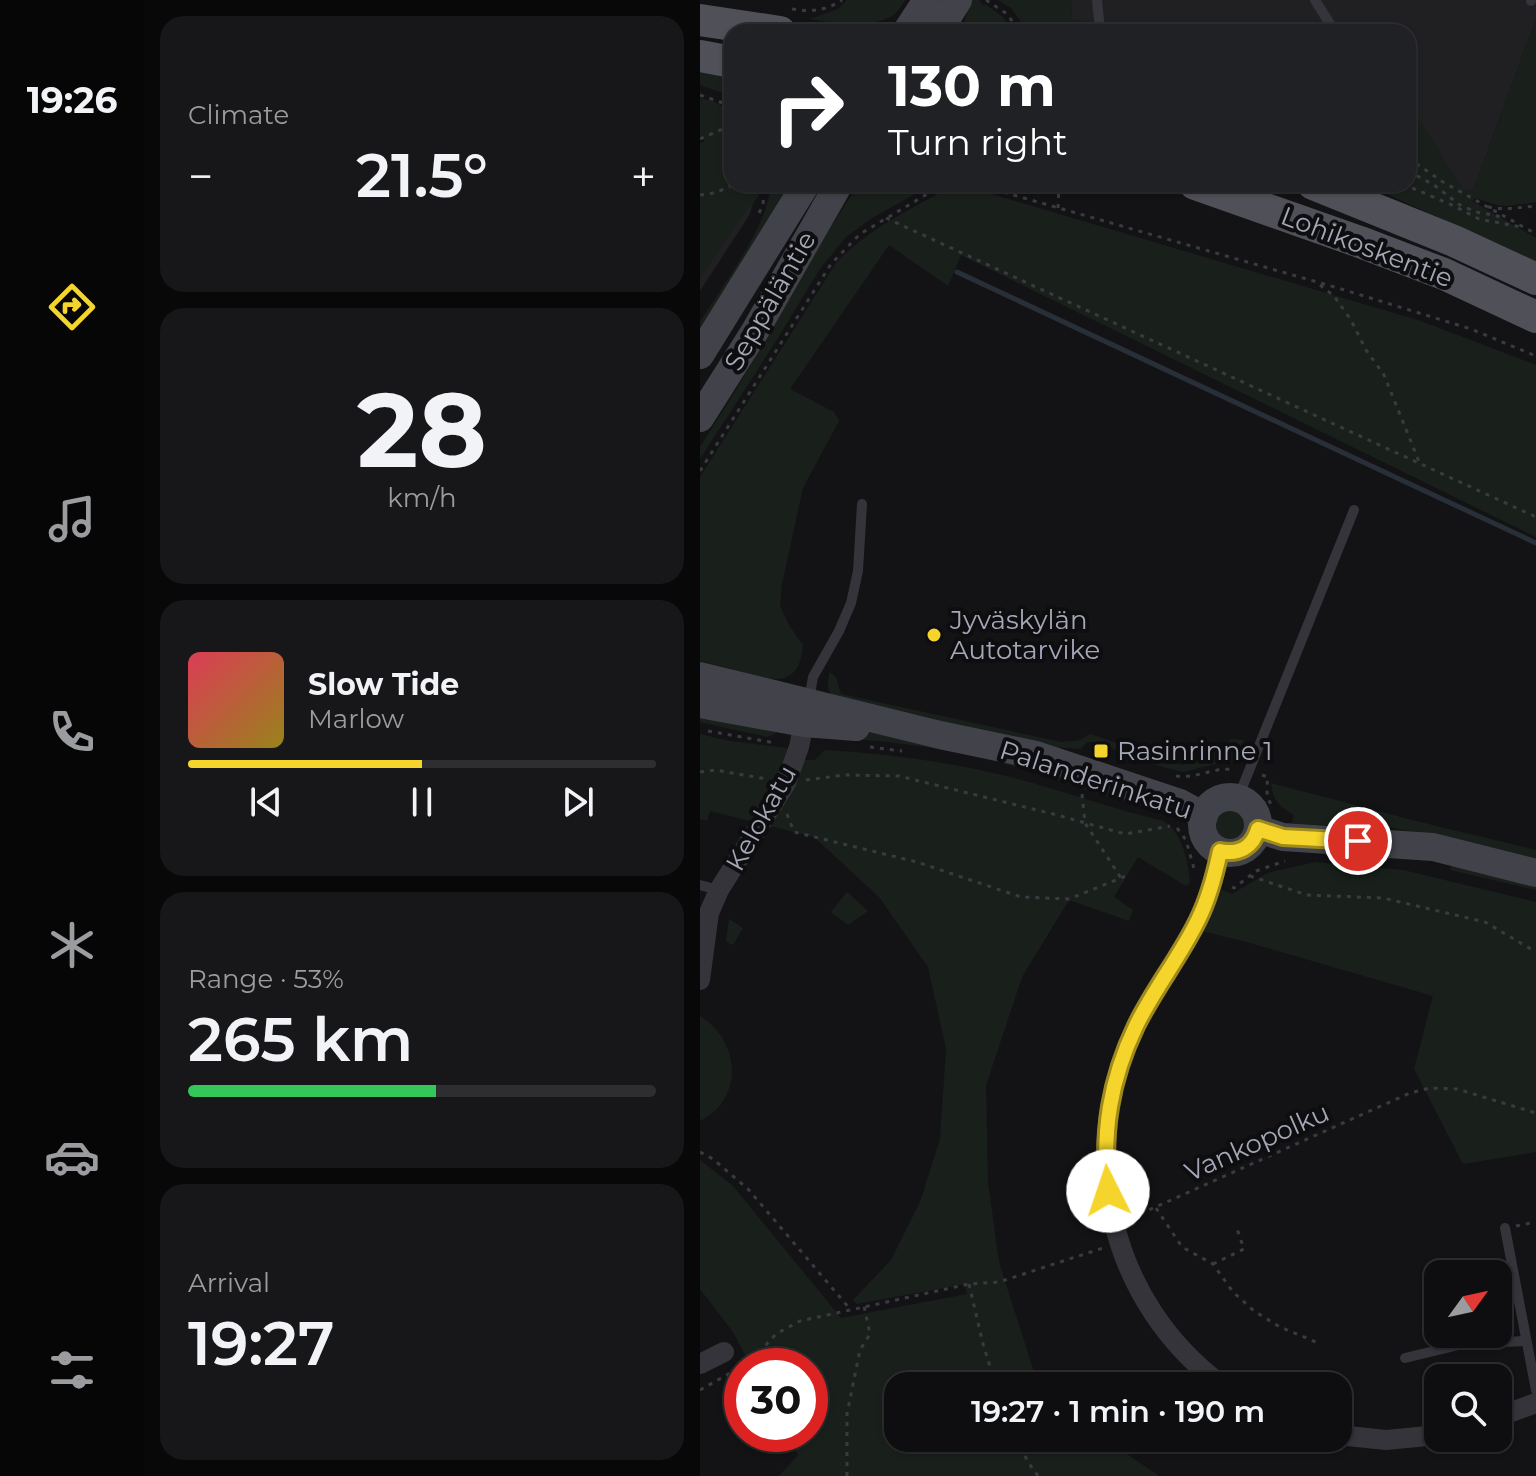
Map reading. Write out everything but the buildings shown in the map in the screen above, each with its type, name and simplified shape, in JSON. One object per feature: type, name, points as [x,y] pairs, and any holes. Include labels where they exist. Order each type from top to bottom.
[{"type":"main road","points":[[700,20],[784,20]]},
{"type":"main road","points":[[700,56],[724,60]]},
{"type":"main road","name":"Lohikoskentie","points":[[1218,192],[1444,274],[1536,317]]},
{"type":"main road","name":"Lohikoskentie","points":[[1333,192],[1454,241],[1536,279]]},
{"type":"street","points":[[911,24],[927,0]]},
{"type":"street","points":[[943,24],[958,0]]},
{"type":"street","name":"Seppäläntie","points":[[700,355],[801,192]]},
{"type":"street","name":"Seppäläntie","points":[[700,418],[755,331],[834,192]]},
{"type":"street","name":"Palanderinkatu","points":[[700,676],[804,724]]},
{"type":"street","name":"Palanderinkatu","points":[[700,704],[804,724],[940,735],[1036,755],[1176,802],[1204,816]]},
{"type":"street","name":"Kelokatu","points":[[700,980],[710,888],[794,782],[804,724]]},
{"type":"street","points":[[1276,842],[1257,819],[1254,810],[1238,798],[1214,802],[1204,816],[1204,832],[1220,851],[1245,849],[1256,836],[1276,842],[1433,847],[1536,873]]},
{"type":"street","points":[[1206,1372],[1190,1359],[1154,1316],[1138,1289],[1119,1242],[1105,1161],[1107,1116],[1122,1059],[1136,1025],[1198,921],[1213,884],[1220,851]]},
{"type":"street","points":[[700,1364],[724,1352]]},
{"type":"street","points":[[1512,1412],[1536,1403]]},
{"type":"street","points":[[1352,1436],[1386,1440],[1424,1437]]},
{"type":"lane","points":[[1097,0],[1099,24]]},
{"type":"lane","points":[[1315,0],[1330,24]]},
{"type":"lane","points":[[804,724],[813,677],[851,603],[858,571],[862,504]]},
{"type":"lane","points":[[1238,798],[1354,510]]},
{"type":"lane","points":[[1505,1228],[1536,1390]]},
{"type":"lane","points":[[1405,1358],[1463,1344],[1526,1341]]},
{"type":"path","points":[[784,20],[805,11],[833,6],[842,0]]},
{"type":"path","points":[[986,0],[1007,14],[1014,24]]},
{"type":"path","points":[[700,95],[724,104]]},
{"type":"path","points":[[700,139],[724,128]]},
{"type":"path","points":[[1416,162],[1443,182],[1536,234]]},
{"type":"path","points":[[1416,175],[1460,205],[1476,212],[1507,218]]},
{"type":"path","points":[[700,195],[724,189]]},
{"type":"path","points":[[1416,190],[1479,219],[1524,228]]},
{"type":"path","points":[[763,205],[764,192]]},
{"type":"path","points":[[700,471],[831,264],[860,234],[930,192]]},
{"type":"path","points":[[1003,192],[1316,281],[1471,329],[1536,356]]},
{"type":"path","points":[[1058,208],[1059,192]]},
{"type":"path","points":[[1486,207],[1536,206]]},
{"type":"path","points":[[886,218],[1536,517]]},
{"type":"path","points":[[1316,281],[1334,296],[1384,375],[1420,464]]},
{"type":"path","points":[[700,728],[721,734],[804,724]]},
{"type":"path","points":[[872,747],[902,751]]},
{"type":"path","points":[[1168,774],[1191,776],[1224,768],[1268,777],[1267,798],[1278,813],[1287,817],[1276,842],[1256,871],[1234,888],[1197,880],[1186,840],[1169,819]]},
{"type":"path","points":[[794,782],[807,769]]},
{"type":"path","points":[[700,772],[715,770],[794,782],[844,775],[899,776],[1125,834],[1170,826]]},
{"type":"path","points":[[1092,797],[1082,794],[1085,823],[1121,878]]},
{"type":"path","points":[[781,821],[786,811],[794,832],[917,862],[1021,897],[1069,899],[1126,876]]},
{"type":"path","points":[[1249,876],[1307,895],[1383,898],[1485,922],[1536,952]]},
{"type":"path","name":"Vankopolku","points":[[1119,1242],[1130,1219],[1410,1093],[1430,1088],[1457,1089],[1536,1113]]},
{"type":"path","points":[[700,1152],[748,1189],[850,1309]]},
{"type":"path","points":[[1156,1208],[1182,1247],[1213,1264],[1233,1292],[1254,1311],[1280,1327],[1316,1342]]},
{"type":"path","points":[[1213,1264],[1244,1249],[1237,1229]]},
{"type":"path","points":[[700,1390],[754,1358],[776,1334],[800,1321],[969,1284],[999,1282],[1119,1242]]},
{"type":"path","points":[[969,1284],[992,1372]]},
{"type":"path","points":[[847,1476],[847,1414],[860,1350],[870,1334],[864,1306]]},
{"type":"path","points":[[1023,1452],[1038,1476]]},
{"type":"shaded area","points":[[847,0],[905,0],[895,14],[875,22],[853,24],[810,19],[838,9]]},
{"type":"shaded area","points":[[970,0],[979,0],[1008,24],[964,24]]},
{"type":"shaded area","points":[[998,0],[1071,0],[1072,19],[1085,21],[1084,24],[1022,24],[1011,8]]},
{"type":"shaded area","points":[[1071,0],[1536,0],[1536,19],[1473,191],[1463,190],[1416,139],[1416,24],[1084,24],[1072,20]]},
{"type":"shaded area","points":[[1536,19],[1536,202],[1507,206],[1475,198],[1472,201],[1536,238],[1536,262],[1383,192],[1416,192],[1416,125],[1421,122],[1463,189],[1473,191]]},
{"type":"shaded area","points":[[700,70],[724,74],[724,93],[700,85]]},
{"type":"shaded area","points":[[700,98],[724,108],[724,192],[759,192],[700,278],[700,143],[705,141],[700,136]]},
{"type":"shaded area","points":[[700,173],[724,181],[724,192],[756,192],[750,214],[700,291]]},
{"type":"shaded area","points":[[769,192],[784,192],[700,330],[700,322],[754,235]]},
{"type":"shaded area","points":[[854,192],[918,192],[872,218],[846,237],[820,269],[700,459],[700,447],[815,251]]},
{"type":"shaded area","points":[[942,192],[985,192],[1421,321],[1536,365],[1536,537],[961,255],[948,286],[889,245],[790,389],[834,412],[839,421],[803,488],[782,584],[780,606],[803,645],[801,659],[791,675],[775,679],[700,661],[700,477],[836,263],[890,221]]},
{"type":"shaded area","points":[[830,672],[836,677],[841,694],[1061,742],[1080,740],[1090,734],[1182,765],[1209,757],[1216,748],[1232,739],[1244,740],[1232,763],[1183,772],[1095,742],[1087,742],[1081,749],[1056,747],[835,700],[828,687]]},
{"type":"shaded area","points":[[700,711],[776,730],[776,733],[767,737],[700,722]]},
{"type":"shaded area","points":[[853,730],[970,747],[1165,809],[1112,798],[1023,769],[959,753],[848,739]]},
{"type":"shaded area","points":[[700,734],[787,748],[786,760],[815,760],[825,750],[897,756],[991,772],[1163,821],[1175,833],[1188,865],[1190,882],[1186,886],[1138,857],[1114,897],[1133,910],[1129,921],[1069,900],[1022,977],[986,1085],[988,1182],[999,1262],[1034,1372],[884,1372],[884,1452],[1124,1452],[1159,1476],[779,1476],[798,1455],[796,1452],[828,1452],[828,1348],[741,1348],[700,1289],[700,1160],[733,1186],[841,1318],[967,1294],[965,1284],[857,1304],[853,1300],[891,1260],[920,1202],[940,1139],[946,1049],[928,967],[879,897],[814,837],[710,811],[707,821],[700,819]]},
{"type":"shaded area","points":[[1271,783],[1536,850],[1536,861],[1399,829],[1292,823],[1294,815],[1278,802]]},
{"type":"shaded area","points":[[1231,810],[1237,811],[1245,819],[1245,831],[1237,839],[1231,840],[1225,839],[1217,831],[1216,825],[1217,819],[1225,811]]},
{"type":"shaded area","points":[[1453,861],[1536,881],[1536,890],[1450,870]]},
{"type":"shaded area","points":[[1316,862],[1403,870],[1536,902],[1536,1152],[1463,1164],[1414,1069],[1433,996],[1202,931],[1222,890],[1232,894],[1267,873]]},
{"type":"shaded area","points":[[847,892],[868,911],[848,925],[831,912]]},
{"type":"shaded area","points":[[729,919],[743,928],[733,945],[726,942]]},
{"type":"shaded area","points":[[700,1016],[723,1040],[732,1069],[725,1098],[715,1111],[700,1121]]},
{"type":"waterway","points":[[957,272],[1536,543]]},
{"type":"place","name":"Jyväskylän Autotarvike","points":[[934,635]]},
{"type":"place","name":"Rasinrinne 1","points":[[1101,751]]},
{"type":"route","points":[[1108,1191],[1105,1161],[1107,1116],[1122,1059],[1136,1025],[1198,921],[1213,884],[1220,851],[1228,853],[1245,849],[1258,829],[1283,837],[1358,841]]}]
